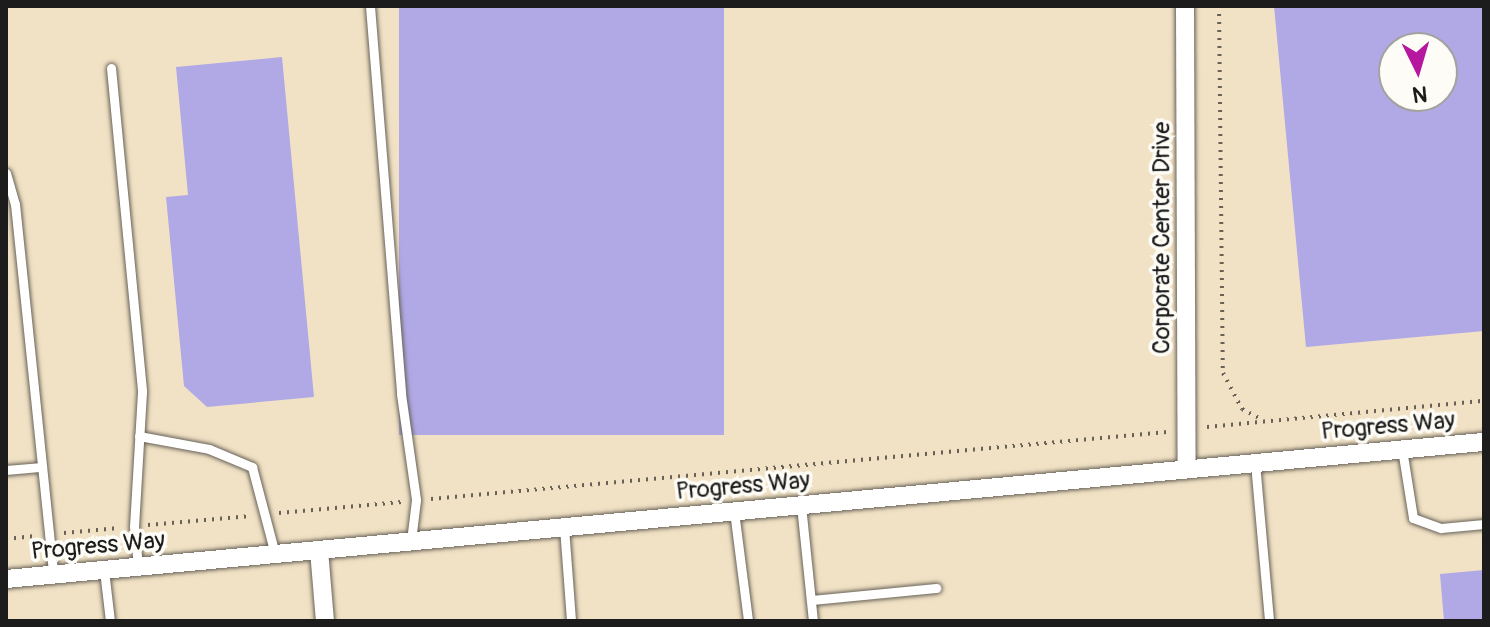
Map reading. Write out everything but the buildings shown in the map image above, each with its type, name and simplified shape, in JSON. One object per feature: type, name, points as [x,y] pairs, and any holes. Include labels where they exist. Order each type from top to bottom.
[{"type":"street","name":"Corporate Center Drive","points":[[1185,6],[1187,469]]},
{"type":"street","name":"Progress Way","points":[[6,579],[1484,442]]},
{"type":"street","points":[[319,550],[325,621]]},
{"type":"lane","points":[[370,6],[401,394],[416,500],[411,541]]},
{"type":"lane","points":[[111,68],[138,335],[139,436],[134,526],[138,566]]},
{"type":"lane","points":[[6,173],[15,204],[53,574]]},
{"type":"lane","points":[[139,436],[209,449],[252,467],[267,514],[275,554]]},
{"type":"lane","points":[[1402,449],[1413,518],[1441,528],[1484,524]]},
{"type":"lane","points":[[1255,463],[1269,621]]},
{"type":"lane","points":[[6,470],[42,467]]},
{"type":"lane","points":[[801,505],[813,621]]},
{"type":"lane","points":[[734,511],[748,621]]},
{"type":"lane","points":[[564,527],[571,621]]},
{"type":"lane","points":[[104,570],[110,621]]},
{"type":"lane","points":[[811,600],[936,588]]},
{"type":"path","points":[[1219,6],[1223,373],[1242,409],[1265,421]]},
{"type":"path","points":[[6,539],[1484,401]]}]
